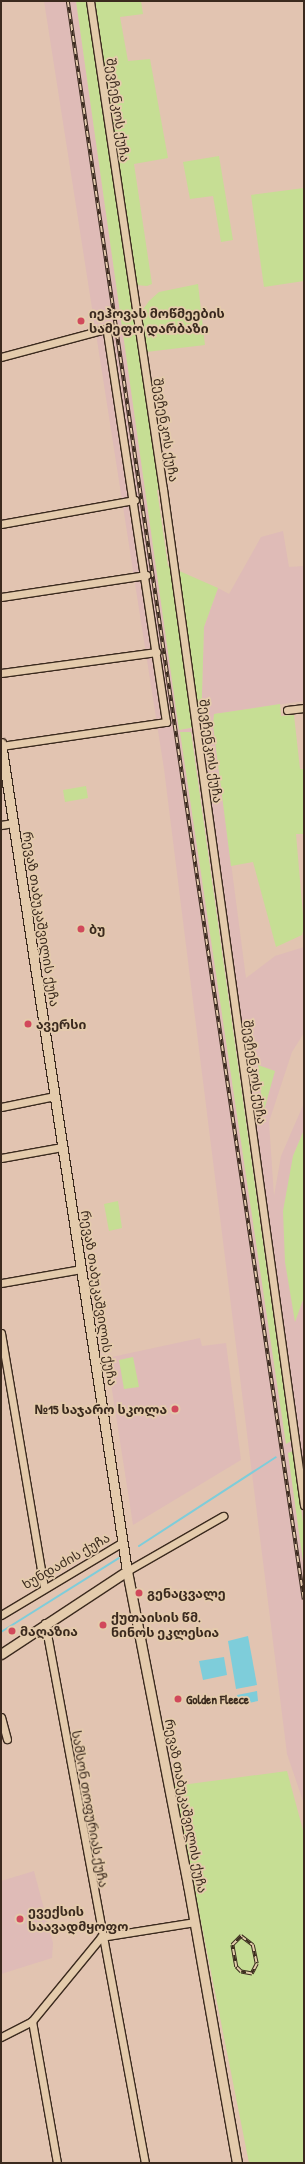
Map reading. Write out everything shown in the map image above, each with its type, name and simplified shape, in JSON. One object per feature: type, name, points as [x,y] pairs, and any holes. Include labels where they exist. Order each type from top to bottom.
[{"type":"main road","name":"რევაზ თაბუკაშვილის ქუჩა","points":[[1,743],[127,1571],[195,1922],[237,2163]]},
{"type":"main road","points":[[1,1654],[45,1623],[127,1571]]},
{"type":"street","name":"შევჩენკოს ქუჩა","points":[[90,1],[163,489],[304,1505]]},
{"type":"street","points":[[1,357],[108,330],[135,500],[166,722],[2,746]]},
{"type":"street","points":[[1,524],[135,500]]},
{"type":"street","points":[[1,597],[146,576]]},
{"type":"street","points":[[1,673],[157,652]]},
{"type":"street","points":[[287,710],[304,708]]},
{"type":"street","points":[[1,825],[13,823]]},
{"type":"street","points":[[1,1107],[55,1096]]},
{"type":"street","points":[[1,1158],[62,1147]]},
{"type":"street","points":[[1,1282],[81,1269]]},
{"type":"street","points":[[1,1334],[44,1587]]},
{"type":"street","points":[[127,1571],[223,1516]]},
{"type":"street","name":"ხუნდაძის ქუჩა","points":[[1,1614],[44,1587],[123,1542]]},
{"type":"street","name":"სამსონ თოფურიას ქუჩა","points":[[45,1623],[101,1937],[145,2163]]},
{"type":"street","points":[[1,1717],[7,1739]]},
{"type":"street","points":[[1,2038],[32,2021],[101,1937],[195,1922]]},
{"type":"street","points":[[32,2021],[57,2163]]},
{"type":"shaded area","points":[[44,1],[76,1],[179,730],[201,726],[204,627],[218,588],[229,594],[261,537],[283,531],[289,567],[304,566],[304,701],[214,714],[213,725],[246,978],[275,956],[304,947],[304,1033],[292,1052],[269,1122],[274,1196],[281,1156],[304,1103],[304,1130],[293,1156],[295,1321],[304,1297],[304,1530],[293,1451],[288,1453],[304,1569],[304,1804],[287,1754],[164,769]],"holes":[[[180,732],[191,732],[291,1441],[286,1444]]]},
{"type":"shaded area","name":"№15 საჯარო სკოლა","points":[[200,1338],[202,1346],[226,1343],[241,1460],[133,1525],[107,1358]]},
{"type":"shaded area","points":[[34,1871],[53,1943],[52,1958],[1,1974],[1,1881]]},
{"type":"green space","points":[[76,1],[90,1],[163,489],[157,490],[168,566],[218,588],[204,627],[201,726],[179,730]]},
{"type":"green space","points":[[95,1],[141,1],[143,14],[120,17],[128,61],[150,59],[168,158],[134,164],[152,284],[147,286],[136,285]]},
{"type":"green space","points":[[219,156],[233,240],[221,242],[213,196],[190,199],[183,162]]},
{"type":"green space","points":[[304,188],[304,281],[264,287],[251,195]]},
{"type":"green space","points":[[198,284],[205,345],[146,352],[142,311],[149,301],[159,292]]},
{"type":"green space","points":[[280,704],[281,716],[294,715],[300,769],[304,769],[304,834],[296,834],[304,927],[302,935],[276,947],[253,862],[231,866],[213,725],[214,714]]},
{"type":"green space","points":[[180,732],[191,732],[291,1441],[286,1444]]},
{"type":"green space","points":[[86,786],[88,798],[65,802],[63,790]]},
{"type":"green space","points":[[258,1065],[275,1071],[263,1114]]},
{"type":"green space","points":[[304,1130],[304,1297],[295,1322],[285,1262],[283,1211],[293,1156]]},
{"type":"green space","points":[[118,1201],[122,1228],[109,1231],[104,1204]]},
{"type":"green space","points":[[133,1357],[139,1387],[124,1389],[119,1360]]},
{"type":"green space","points":[[293,1451],[304,1530],[304,1569],[288,1453]]},
{"type":"green space","points":[[287,1771],[304,1834],[304,2163],[249,2163],[174,1786]]},
{"type":"water","points":[[248,1636],[257,1685],[236,1689],[228,1641]]},
{"type":"water","points":[[224,1657],[227,1675],[203,1680],[199,1661]]},
{"type":"water","points":[[257,1691],[258,1701],[239,1705],[237,1695]]},
{"type":"waterway","points":[[139,1546],[276,1457]]},
{"type":"waterway","points":[[1,1632],[119,1558]]},
{"type":"railway","points":[[68,1],[304,1600]]},
{"type":"railway","points":[[241,1936],[253,1945],[257,1964],[252,1974],[241,1972],[236,1967],[232,1945],[241,1936]]},
{"type":"place","name":"იეჰოვას მოწმეების სამეფო დარბაზი","points":[[81,321]]},
{"type":"place","name":"ბუ","points":[[81,929]]},
{"type":"place","name":"ავერსი","points":[[28,1024]]},
{"type":"place","name":"№15 საჯარო სკოლა","points":[[175,1409]]},
{"type":"place","name":"გენაცვალე","points":[[139,1593]]},
{"type":"place","name":"ქუთაისის წმ. ნინოს ეკლესია","points":[[103,1625]]},
{"type":"place","name":"მაღაზია","points":[[12,1631]]},
{"type":"place","name":"Golden Fleece","points":[[178,1699]]},
{"type":"place","name":"ევექსის საავადმყოფო","points":[[20,1919]]}]
